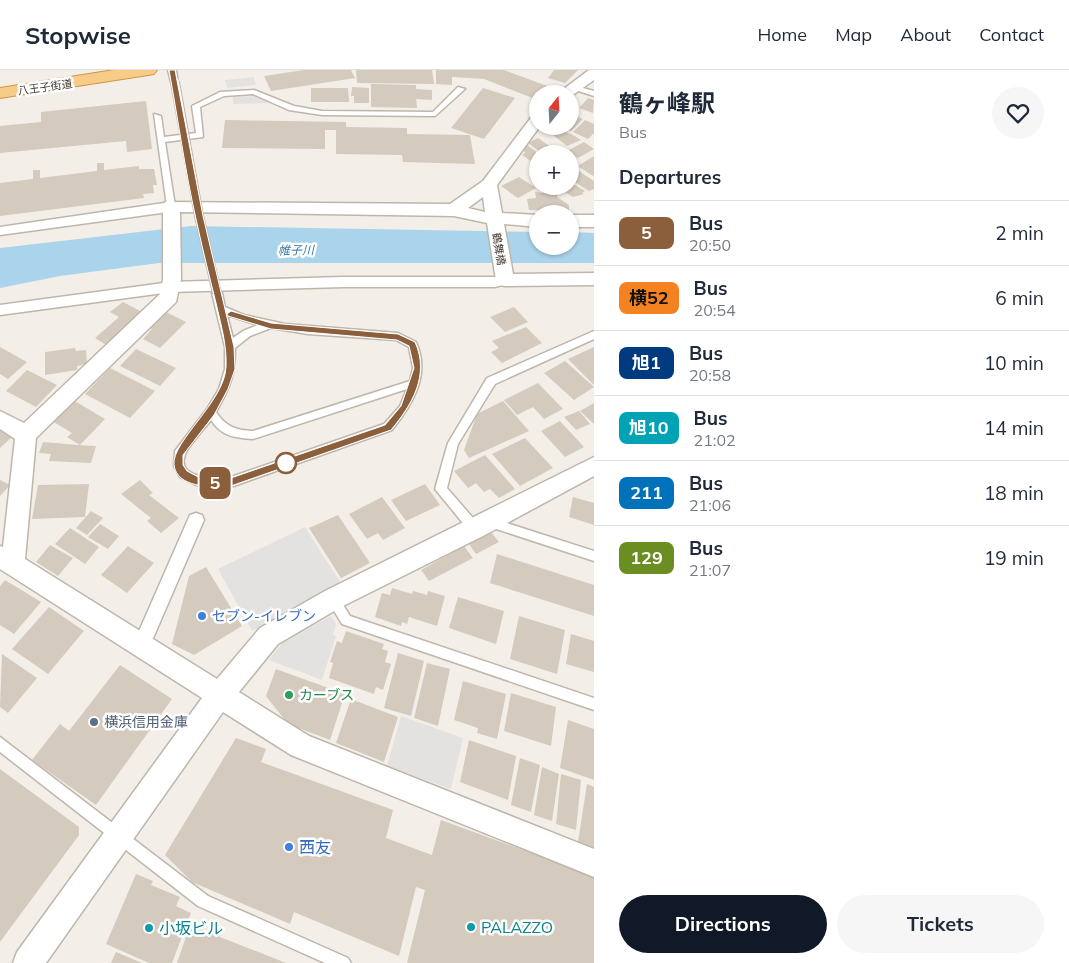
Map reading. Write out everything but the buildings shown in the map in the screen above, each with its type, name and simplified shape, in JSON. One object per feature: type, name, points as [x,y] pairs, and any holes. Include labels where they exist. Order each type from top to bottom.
[{"type":"highway","name":"八王子街道","points":[[0,83],[81,70]]},
{"type":"highway","name":"八王子街道","points":[[0,93],[148,70]]},
{"type":"street","points":[[577,85],[594,73]]},
{"type":"street","points":[[454,210],[489,185],[529,130]]},
{"type":"street","name":"鶴舞橋","points":[[489,185],[504,276]]},
{"type":"street","points":[[0,231],[161,209],[172,213],[454,210],[494,222],[529,221]]},
{"type":"street","points":[[172,213],[172,283],[169,297],[26,435],[6,560],[142,644],[300,746],[594,863]]},
{"type":"street","points":[[579,221],[594,221]]},
{"type":"street","points":[[0,310],[172,283],[495,282],[504,276],[594,279]]},
{"type":"street","points":[[0,419],[26,435]]},
{"type":"street","points":[[28,963],[220,695],[269,636],[333,600],[591,470]]},
{"type":"street","points":[[142,644],[196,520]]},
{"type":"lane","points":[[172,70],[199,216],[218,293],[221,309],[230,347],[230,369],[224,389],[211,412],[179,454],[178,466],[184,474],[202,483],[228,483],[388,427],[404,408],[415,383],[418,368],[412,345],[398,337],[271,326],[241,318],[221,309]]},
{"type":"lane","points":[[589,70],[594,73]]},
{"type":"lane","points":[[160,140],[200,135],[196,106],[223,94],[254,92],[292,108],[322,113],[435,114],[461,88]]},
{"type":"lane","points":[[579,92],[594,94]]},
{"type":"lane","points":[[156,116],[172,213]]},
{"type":"lane","points":[[230,347],[237,338],[250,331],[271,326]]},
{"type":"lane","points":[[594,335],[491,381],[453,443],[441,488],[481,526],[594,556]]},
{"type":"lane","points":[[211,412],[220,427],[234,434],[253,435],[415,383]]},
{"type":"lane","points":[[333,600],[346,620],[594,704]]},
{"type":"lane","points":[[0,744],[203,901],[343,963]]},
{"type":"shaded area","points":[[254,77],[256,85],[227,88],[225,80]]},
{"type":"shaded area","points":[[258,96],[270,103],[233,104],[233,97]]},
{"type":"shaded area","points":[[305,527],[342,585],[252,631],[218,569]]},
{"type":"shaded area","points":[[331,616],[336,624],[333,635],[336,636],[322,680],[269,660],[283,642]]},
{"type":"shaded area","points":[[401,716],[463,738],[451,789],[387,766]]},
{"type":"water","name":"帷子川","points":[[191,226],[529,232],[529,255],[579,255],[579,232],[594,233],[594,263],[159,263],[60,276],[0,288],[0,248]]},
{"type":"bus line","name":"5","points":[[172,70],[199,216],[230,347],[230,369],[224,389],[211,412],[179,454],[178,466],[184,474],[202,483],[228,483],[388,427],[404,408],[415,383],[418,368],[412,345],[398,337],[271,326],[231,314]]},
{"type":"place","name":"セブン-イレブン","points":[[202,616]]},
{"type":"place","name":"カーブス","points":[[289,695]]},
{"type":"place","name":"横浜信用金庫","points":[[94,722]]},
{"type":"place","name":"西友","points":[[289,847]]},
{"type":"place","name":"PALAZZO","points":[[471,927]]},
{"type":"place","name":"小坂ビル","points":[[149,928]]}]
